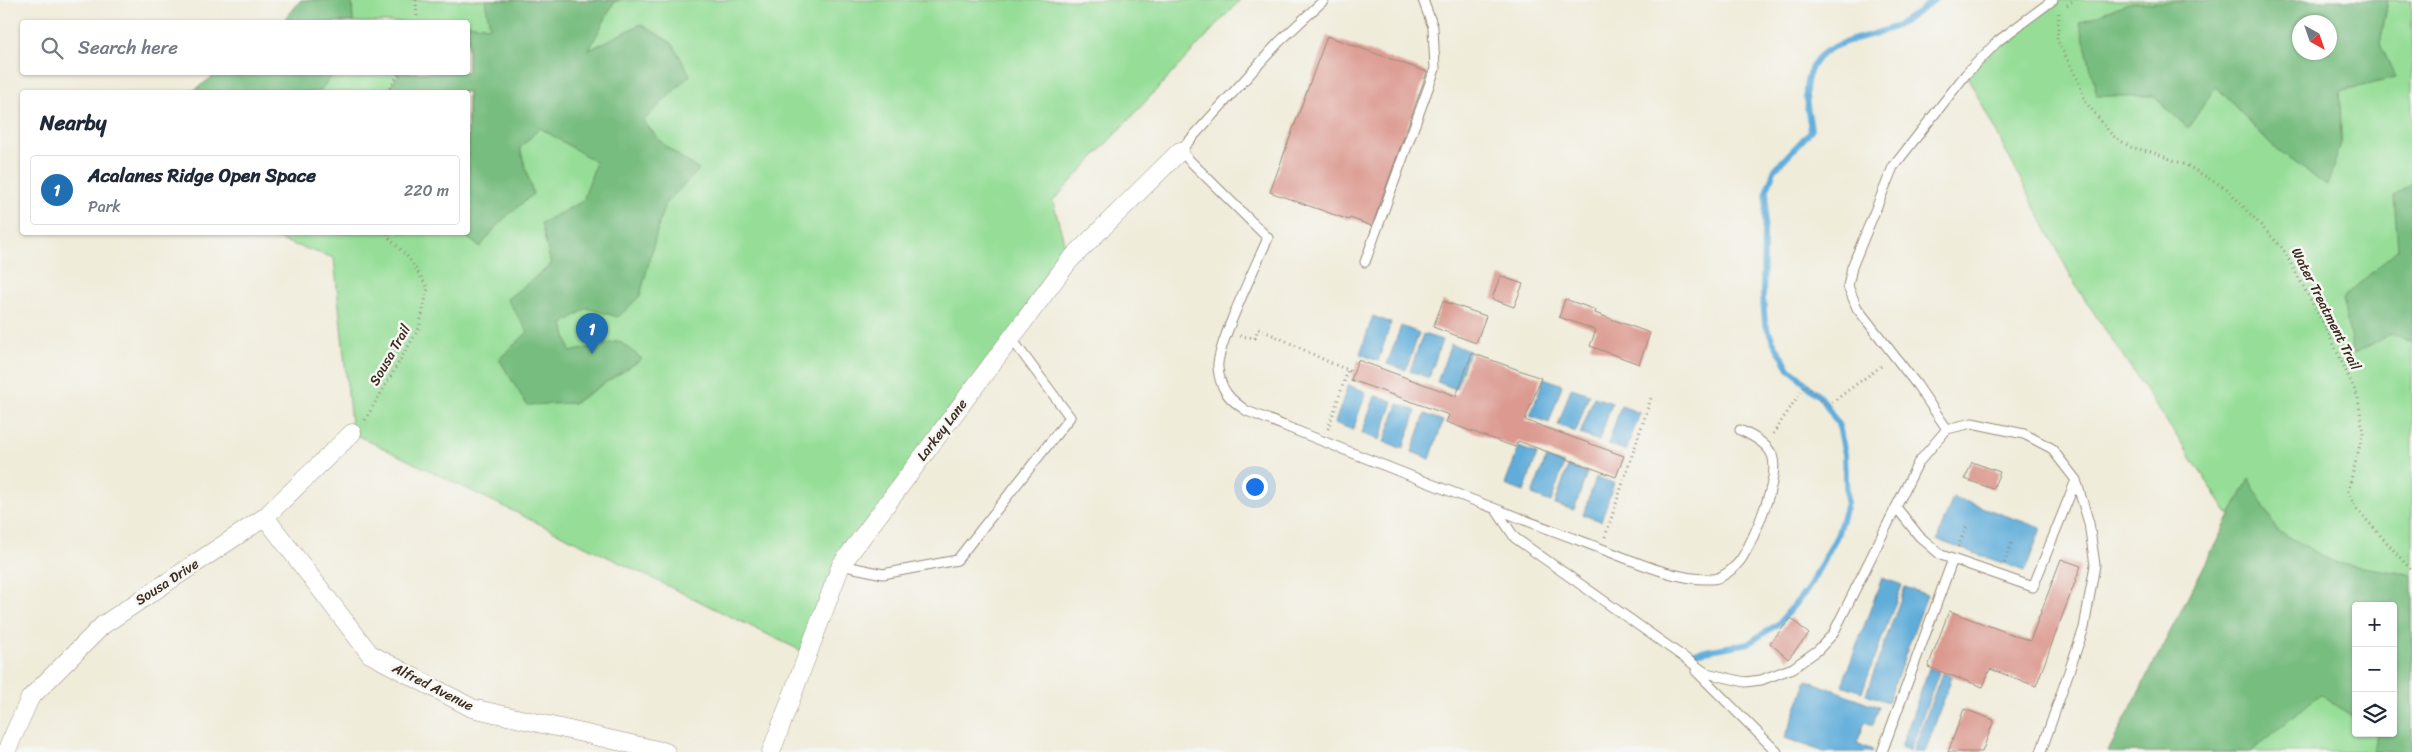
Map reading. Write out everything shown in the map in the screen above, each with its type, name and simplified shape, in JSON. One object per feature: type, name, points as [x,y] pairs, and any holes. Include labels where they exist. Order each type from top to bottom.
[{"type":"street","name":"Larkey Lane","points":[[771,752],[841,565],[1069,260],[1180,151]]},
{"type":"street","name":"Sousa Drive","points":[[6,752],[30,698],[103,625],[265,518],[352,432]]},
{"type":"street","name":"Alfred Avenue","points":[[265,518],[370,654],[472,708],[666,752]]},
{"type":"lane","points":[[1324,0],[1279,42],[1180,151],[1268,238],[1227,334],[1217,366],[1221,382],[1230,400],[1246,412],[1496,509],[1681,577],[1714,580],[1729,572],[1741,559],[1772,489],[1775,471],[1772,454],[1756,438],[1740,430]]},
{"type":"lane","points":[[1365,262],[1435,69],[1433,27],[1423,0]]},
{"type":"lane","points":[[1947,429],[1857,308],[1848,286],[1852,267],[1893,167],[1966,74],[1998,41],[2053,0]]},
{"type":"lane","points":[[841,565],[883,574],[958,560],[1070,417],[1011,338]]},
{"type":"lane","points":[[1496,509],[1515,538],[1706,673],[1745,682],[1761,680],[1793,668],[1818,650],[1833,634],[1918,463],[1947,429],[1972,423],[2024,434],[2051,448],[2076,480],[2089,524],[2096,565],[2084,628],[2041,752]]},
{"type":"lane","points":[[1896,508],[1919,536],[1941,555],[2033,587],[2076,480]]},
{"type":"lane","points":[[1882,752],[1953,559]]},
{"type":"lane","points":[[1686,660],[1777,752]]},
{"type":"path","points":[[416,0],[417,20]]},
{"type":"path","name":"Water Treatment Trail","points":[[2074,0],[2060,12],[2057,40],[2078,80],[2085,101],[2112,135],[2130,148],[2152,152],[2186,165],[2227,189],[2283,249],[2327,330],[2358,397],[2363,433],[2348,491],[2356,508],[2412,571]]},
{"type":"path","points":[[388,90],[398,75]]},
{"type":"path","name":"Sousa Trail","points":[[352,432],[360,428],[419,328],[428,288],[408,257],[390,239],[389,235]]},
{"type":"path","points":[[1227,334],[1255,338],[1258,329],[1354,372]]},
{"type":"path","points":[[1765,447],[1805,385],[1827,406],[1894,356]]},
{"type":"path","points":[[1323,442],[1348,370]]},
{"type":"path","points":[[1601,548],[1651,398]]},
{"type":"path","points":[[1953,559],[1967,526]]},
{"type":"path","points":[[2000,576],[2012,542]]},
{"type":"green space","points":[[301,0],[352,0],[353,20],[284,20]]},
{"type":"green space","points":[[311,0],[1240,0],[1053,201],[1069,261],[841,565],[808,654],[352,433],[334,258],[265,235],[470,235],[470,90],[195,90],[215,75],[470,75],[470,20],[285,20]]},
{"type":"green space","points":[[485,0],[621,0],[614,2],[589,50],[641,24],[672,43],[690,75],[643,121],[665,146],[699,170],[664,205],[640,296],[618,317],[587,308],[563,324],[570,352],[619,341],[642,359],[574,403],[527,405],[499,359],[528,332],[507,299],[551,265],[541,223],[583,201],[596,162],[540,128],[520,148],[533,194],[499,223],[480,247],[464,235],[470,235],[470,90],[388,90],[399,75],[470,75],[470,24],[490,27]]},
{"type":"green space","points":[[2053,0],[2185,0],[2180,2],[2216,86],[2271,145],[2341,143],[2340,91],[2380,44],[2388,0],[2412,0],[2412,752],[2108,752],[2230,516],[2076,286],[1966,74]]},
{"type":"green space","points":[[2185,0],[2388,0],[2380,44],[2396,78],[2340,91],[2341,143],[2327,186],[2271,145],[2216,86],[2188,128],[2153,96],[2097,96],[2080,22],[2128,3],[2180,2]]},
{"type":"green space","points":[[215,75],[332,75],[321,90],[195,90]]},
{"type":"green space","points":[[2412,184],[2412,343],[2392,333],[2354,354],[2342,299],[2398,249],[2394,196]]},
{"type":"green space","points":[[2249,479],[2277,530],[2335,563],[2412,576],[2412,752],[2373,752],[2375,737],[2397,737],[2397,602],[2352,602],[2352,716],[2320,694],[2251,752],[2108,752]]},
{"type":"water","points":[[1373,316],[1391,323],[1378,361],[1360,354]]},
{"type":"water","points":[[1401,326],[1419,333],[1406,370],[1387,364]]},
{"type":"water","points":[[1423,334],[1442,340],[1429,378],[1410,371]]},
{"type":"water","points":[[1451,344],[1469,351],[1456,389],[1437,382]]},
{"type":"water","points":[[1544,378],[1562,385],[1549,423],[1530,416]]},
{"type":"water","points":[[1348,385],[1366,392],[1353,430],[1335,423]]},
{"type":"water","points":[[1571,388],[1589,394],[1576,432],[1558,425]]},
{"type":"water","points":[[1375,396],[1393,402],[1380,440],[1362,433]]},
{"type":"water","points":[[1594,397],[1612,403],[1599,441],[1580,434]]},
{"type":"water","points":[[1398,404],[1416,411],[1403,449],[1384,442]]},
{"type":"water","points":[[1621,406],[1640,413],[1626,451],[1608,444]]},
{"type":"water","points":[[1425,414],[1443,421],[1430,459],[1412,452]]},
{"type":"water","points":[[1519,447],[1537,454],[1524,492],[1505,485]]},
{"type":"water","points":[[1546,458],[1564,464],[1551,502],[1532,495]]},
{"type":"water","points":[[1568,466],[1587,473],[1574,510],[1555,504]]},
{"type":"water","points":[[1596,477],[1614,483],[1601,521],[1583,515]]},
{"type":"water","points":[[1953,497],[2041,528],[2025,571],[1937,540]]},
{"type":"water","points":[[1882,578],[1902,585],[1862,692],[1842,685]]},
{"type":"water","points":[[1905,587],[1927,595],[1888,702],[1866,694]]},
{"type":"water","points":[[1929,668],[1939,672],[1910,751],[1901,747]]},
{"type":"water","points":[[1942,673],[1952,677],[1925,752],[1913,752]]},
{"type":"water","points":[[1807,680],[1879,707],[1873,725],[1865,722],[1857,743],[1872,750],[1871,752],[1824,752],[1785,738]]},
{"type":"building","points":[[1327,36],[1427,72],[1372,226],[1350,218],[1349,220],[1270,192]]},
{"type":"building","points":[[1500,276],[1523,284],[1514,307],[1492,299]]},
{"type":"building","points":[[1565,299],[1596,310],[1595,313],[1650,333],[1639,364],[1590,346],[1596,330],[1559,317]]},
{"type":"building","points":[[1443,301],[1486,316],[1476,343],[1433,327]]},
{"type":"building","points":[[1472,353],[1541,378],[1525,420],[1624,456],[1616,477],[1518,441],[1515,447],[1446,422],[1449,415],[1351,380],[1358,360],[1456,396]]},
{"type":"building","points":[[1972,462],[2000,472],[1993,489],[1965,479]]},
{"type":"building","points":[[2061,559],[2081,566],[2036,686],[1990,669],[1983,687],[1928,667],[1949,611],[2030,641]]},
{"type":"building","points":[[1791,618],[1809,634],[1788,659],[1770,643]]},
{"type":"building","points":[[1964,709],[1994,720],[1982,752],[1948,752]]},
{"type":"waterway","points":[[1694,653],[1749,643],[1778,624],[1807,590],[1837,536],[1847,503],[1845,454],[1839,426],[1824,401],[1789,368],[1773,341],[1765,322],[1763,300],[1764,231],[1767,189],[1775,169],[1811,131],[1806,89],[1810,72],[1817,60],[1839,44],[1896,26],[1934,0]]},
{"type":"place","name":"Acalanes Ridge Open Space","points":[[592,354]]}]
